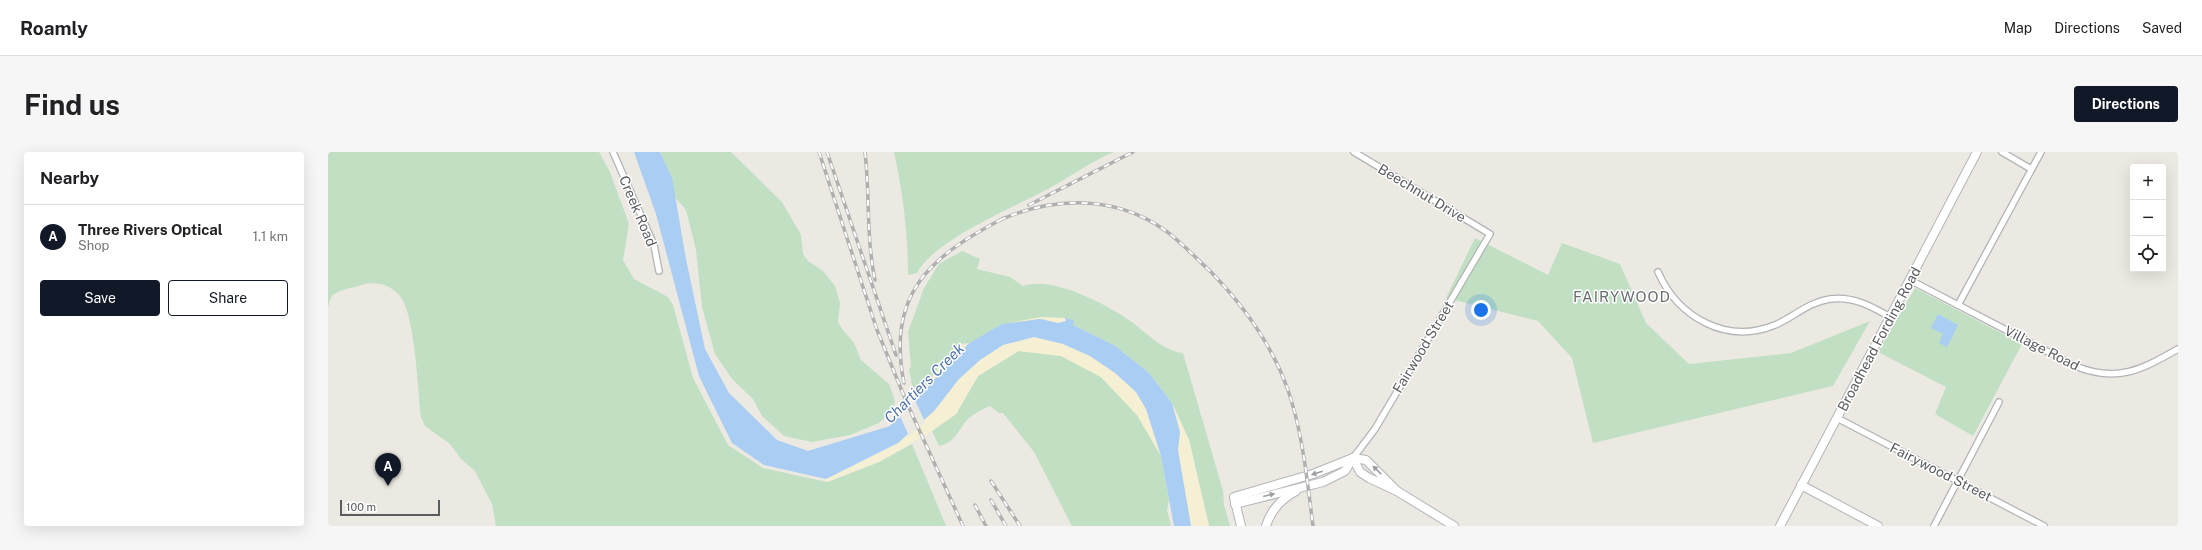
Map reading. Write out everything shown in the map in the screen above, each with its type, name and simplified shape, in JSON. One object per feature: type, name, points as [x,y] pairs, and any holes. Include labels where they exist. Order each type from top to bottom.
[{"type":"street","name":"Creek Road","points":[[613,152],[654,245],[659,271]]},
{"type":"street","name":"Beechnut Drive","points":[[1354,152],[1490,234]]},
{"type":"street","name":"Broadhead Fording Road","points":[[1780,526],[1977,152]]},
{"type":"street","points":[[2002,152],[2031,169]]},
{"type":"street","points":[[1958,304],[2041,152]]},
{"type":"street","name":"Fairwood Street","points":[[1235,500],[1323,482],[1345,471],[1375,429],[1490,234]]},
{"type":"street","points":[[1658,272],[1669,294],[1684,310],[1701,322],[1720,329],[1738,331],[1765,328],[1781,322],[1808,305],[1832,299],[1847,299],[1866,304],[1890,317]]},
{"type":"street","name":"Village Road","points":[[1910,280],[2075,366],[2092,373],[2111,375],[2134,371],[2178,349]]},
{"type":"street","points":[[1934,526],[1999,402]]},
{"type":"street","name":"Fairywood Street","points":[[1837,418],[2044,526]]},
{"type":"street","points":[[1241,526],[1235,500],[1322,471],[1353,458],[1366,460],[1397,491]]},
{"type":"street","points":[[1353,458],[1360,472],[1369,478],[1397,491],[1454,526]]},
{"type":"street","points":[[1801,485],[1878,526]]},
{"type":"street","points":[[1266,526],[1272,512],[1281,500],[1303,487]]},
{"type":"green space","points":[[328,152],[599,152],[610,172],[629,224],[623,260],[634,279],[668,297],[673,305],[693,378],[728,445],[763,468],[827,482],[879,462],[912,444],[946,526],[496,526],[492,504],[475,471],[461,459],[450,444],[425,426],[421,417],[415,353],[409,317],[399,295],[391,288],[382,284],[371,283],[336,293],[331,298],[328,307]]},
{"type":"green space","points":[[661,152],[731,152],[782,202],[801,235],[803,254],[808,261],[823,271],[835,286],[840,303],[838,322],[854,343],[861,360],[889,384],[895,401],[893,410],[879,423],[850,435],[812,442],[784,436],[762,416],[753,399],[732,379],[715,354],[702,307],[696,250],[686,210],[674,196],[665,179]]},
{"type":"green space","points":[[894,152],[1114,152],[1053,186],[974,226],[939,249],[926,261],[917,273],[908,275],[904,213]]},
{"type":"green space","points":[[1475,238],[1548,275],[1562,243],[1620,264],[1646,323],[1689,364],[1791,353],[1870,321],[1833,386],[1593,443],[1572,358],[1538,321],[1446,298]]},
{"type":"green space","points":[[962,251],[980,259],[977,269],[1010,277],[1023,286],[1035,284],[1049,285],[1064,288],[1095,300],[1122,315],[1162,345],[1176,352],[1183,353],[1223,491],[1224,505],[1230,526],[1209,526],[1189,440],[1172,403],[1149,373],[1114,345],[1073,325],[1074,320],[1065,318],[1002,324],[971,343],[961,344],[949,354],[939,370],[933,375],[924,392],[915,400],[909,369],[911,367],[908,332],[924,288],[939,264]]},
{"type":"green space","points":[[1915,288],[2022,344],[1973,436],[1935,414],[1946,387],[1878,352]]},
{"type":"green space","points":[[1018,351],[1061,356],[1101,377],[1137,415],[1161,456],[1169,500],[1167,510],[1171,526],[1072,526],[1034,452],[1003,413],[999,413],[990,406],[979,411],[968,419],[953,439],[939,446],[932,431],[956,414],[978,376]]},
{"type":"sand","points":[[1041,317],[1065,318],[1066,321],[1058,323],[1041,319],[1002,324]]},
{"type":"sand","points":[[1034,337],[1065,345],[1082,352],[1114,371],[1128,383],[1138,395],[1146,409],[1161,456],[1137,415],[1101,377],[1061,356],[1019,351],[978,376],[956,414],[932,431],[879,462],[827,482],[826,479],[898,443],[934,411],[959,379],[980,360],[1003,345]]},
{"type":"sand","points":[[971,343],[936,377],[924,392],[943,362],[956,349]]},
{"type":"sand","points":[[1172,403],[1189,440],[1209,526],[1191,526],[1178,450],[1180,432]]},
{"type":"water","points":[[634,152],[660,152],[672,178],[686,259],[705,349],[729,393],[777,440],[808,451],[890,426],[968,344],[1002,324],[1040,319],[1058,323],[1066,321],[1065,318],[1074,320],[1073,325],[1114,345],[1149,373],[1172,403],[1180,432],[1178,450],[1191,526],[1174,526],[1161,456],[1146,409],[1136,392],[1115,373],[1090,356],[1063,344],[1034,337],[1003,345],[980,360],[959,379],[934,411],[898,443],[826,479],[764,465],[732,443],[699,376],[656,214]]},
{"type":"water","points":[[1938,314],[1958,325],[1947,347],[1939,343],[1943,334],[1931,328]]},
{"type":"pier","points":[[914,398],[925,422],[909,436],[899,414]]},
{"type":"railway","points":[[819,152],[877,330],[906,401],[963,526]]},
{"type":"railway","points":[[827,152],[896,355]]},
{"type":"railway","points":[[865,152],[870,248],[875,280]]},
{"type":"railway","points":[[1029,205],[1133,152]]},
{"type":"railway","points":[[1000,220],[1021,212],[1064,203],[1106,205],[1147,219],[1166,231],[1211,272],[1235,298],[1256,327],[1274,357],[1288,390],[1301,440],[1313,526]]},
{"type":"railway","points":[[904,383],[900,352],[902,325],[908,301],[920,281],[936,263],[955,247],[1004,218]]},
{"type":"railway","points":[[991,481],[1020,526]]},
{"type":"railway","points":[[991,500],[1006,526]]},
{"type":"railway","points":[[975,505],[986,526]]},
{"type":"place","name":"Three Rivers Optical","points":[[388,486]]},
{"type":"district","name":"FAIRYWOOD","points":[[1622,296]]},
{"type":"water label","name":"Chartiers Creek","points":[[924,383]]}]
